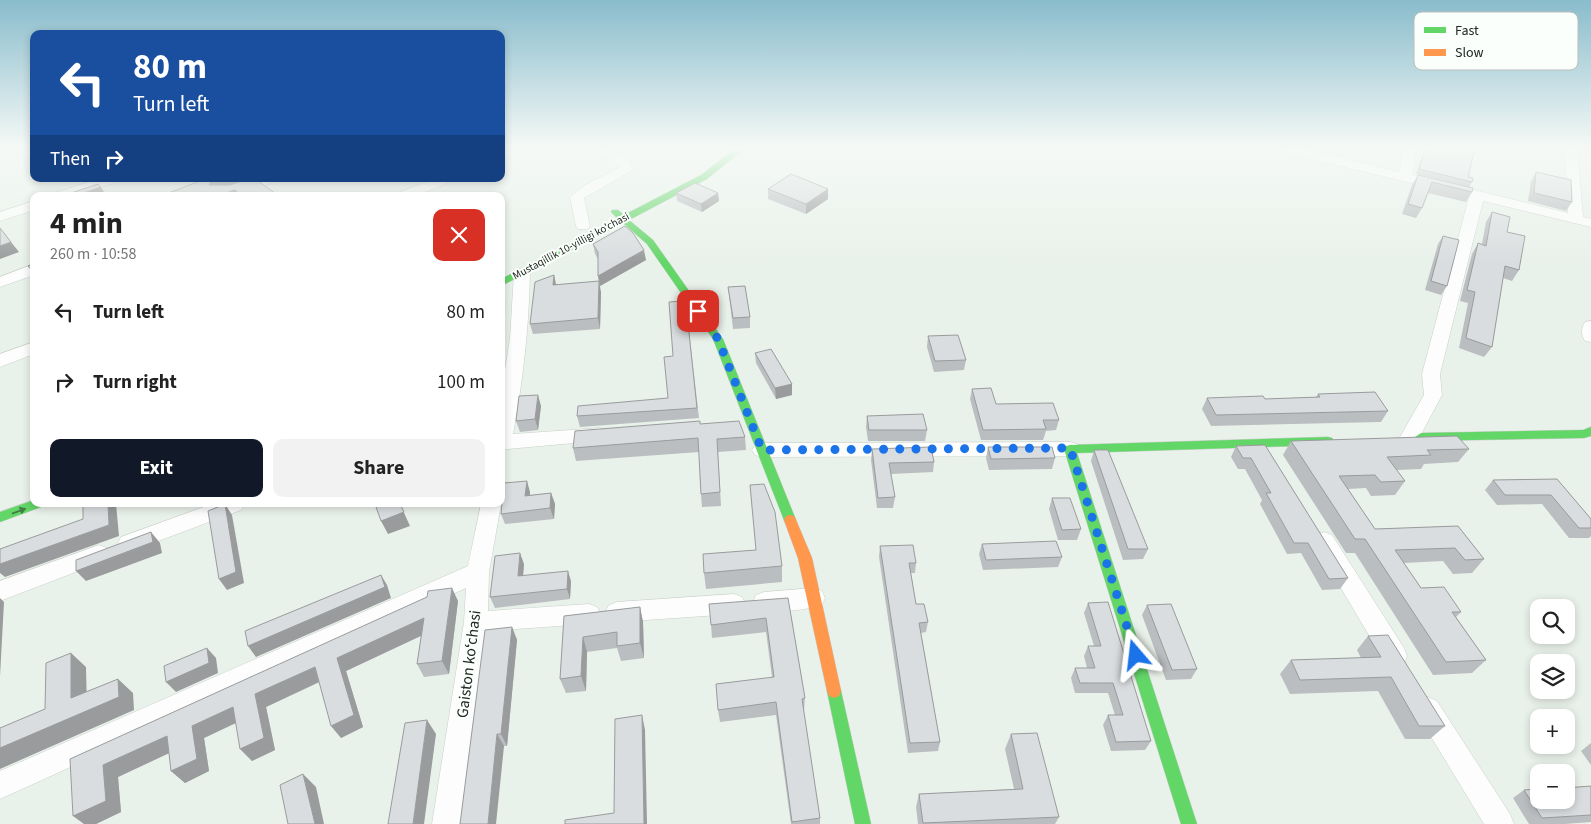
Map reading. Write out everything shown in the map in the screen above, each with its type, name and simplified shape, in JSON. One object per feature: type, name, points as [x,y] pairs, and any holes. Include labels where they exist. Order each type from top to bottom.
[{"type":"street","points":[[72,192],[92,185]]},
{"type":"street","points":[[235,192],[253,185]]},
{"type":"street","points":[[413,192],[429,185]]},
{"type":"street","points":[[587,224],[577,197],[595,185]]},
{"type":"street","name":"Mustaqillik 10-yilligi ko'chasi","points":[[587,224],[619,216],[686,185]]},
{"type":"street","points":[[1439,185],[1591,223]]},
{"type":"street","points":[[1574,185],[1576,219]]},
{"type":"street","name":"Mustaqillik 10-yilligi ko'chasi","points":[[505,281],[619,216],[660,187]]},
{"type":"street","points":[[1405,437],[1433,396],[1431,374],[1477,195]]},
{"type":"street","points":[[0,217],[30,207]]},
{"type":"street","points":[[619,216],[650,242],[718,339],[805,558],[863,824]]},
{"type":"street","points":[[0,282],[30,271]]},
{"type":"street","points":[[506,402],[522,306],[522,273]]},
{"type":"street","points":[[1591,326],[1591,337]]},
{"type":"street","points":[[0,361],[30,349]]},
{"type":"street","points":[[732,425],[751,423]]},
{"type":"street","points":[[1405,437],[1584,434],[1591,431]]},
{"type":"street","points":[[505,443],[617,434]]},
{"type":"street","points":[[762,450],[1070,448],[1270,453],[1342,440]]},
{"type":"street","points":[[1070,448],[1189,824]]},
{"type":"street","points":[[0,518],[30,507]]},
{"type":"street","points":[[0,591],[226,507]]},
{"type":"street","name":"Gaiston koʻchasi","points":[[446,824],[476,622],[478,572],[489,507]]},
{"type":"street","points":[[1311,520],[1500,824]]},
{"type":"street","points":[[0,785],[478,572]]},
{"type":"street","points":[[476,622],[814,598]]},
{"type":"building","points":[[94,185],[101,187],[87,192],[74,192]]},
{"type":"building","points":[[188,185],[264,185],[273,192],[237,192],[235,190],[229,192],[171,192]]},
{"type":"building","points":[[690,185],[701,185],[718,193],[701,204],[676,193]]},
{"type":"building","points":[[773,185],[819,185],[828,189],[806,204],[768,189]]},
{"type":"building","points":[[1414,185],[1431,185],[1422,208],[1408,204]]},
{"type":"building","points":[[1446,185],[1462,185],[1473,188],[1472,192]]},
{"type":"building","points":[[1535,185],[1571,185],[1572,202],[1534,193]]},
{"type":"building","points":[[1492,212],[1510,217],[1507,232],[1525,236],[1519,270],[1505,266],[1492,347],[1466,338],[1475,292],[1467,290],[1478,243],[1486,246]]},
{"type":"building","points":[[625,226],[633,233],[644,250],[598,276],[598,252],[593,244]]},
{"type":"building","points":[[0,228],[11,242],[0,246]]},
{"type":"building","points":[[1443,236],[1459,240],[1447,286],[1431,281]]},
{"type":"building","points":[[554,275],[553,285],[599,281],[598,318],[530,324],[535,282]]},
{"type":"building","points":[[745,286],[750,317],[733,318],[728,287]]},
{"type":"building","points":[[683,301],[686,305],[697,408],[577,416],[578,406],[668,398],[664,357],[673,356],[669,302]]},
{"type":"building","points":[[958,335],[966,360],[935,361],[928,336]]},
{"type":"building","points":[[771,349],[792,384],[775,388],[755,353]]},
{"type":"building","points":[[991,388],[996,404],[1053,403],[1059,420],[1043,420],[1046,429],[983,430],[972,389]]},
{"type":"building","points":[[1375,392],[1388,411],[1216,415],[1207,398],[1263,396],[1265,399],[1320,397],[1318,394]]},
{"type":"building","points":[[538,395],[535,419],[516,421],[519,396]]},
{"type":"building","points":[[923,414],[927,430],[869,430],[867,416]]},
{"type":"building","points":[[700,421],[700,424],[739,421],[745,437],[717,439],[720,492],[701,494],[698,438],[573,448],[575,431]]},
{"type":"building","points":[[1457,436],[1469,449],[1427,450],[1431,455],[1387,457],[1405,481],[1381,482],[1375,475],[1339,476],[1375,529],[1458,526],[1484,559],[1465,560],[1455,548],[1395,550],[1421,588],[1444,587],[1461,612],[1452,612],[1486,660],[1446,662],[1365,539],[1355,539],[1291,441]]},
{"type":"building","points":[[1265,445],[1348,578],[1329,579],[1308,543],[1294,543],[1266,493],[1271,493],[1251,458],[1243,458],[1236,446]]},
{"type":"building","points":[[931,447],[934,462],[889,463],[895,497],[878,498],[872,449]]},
{"type":"building","points":[[988,447],[1052,447],[1055,458],[991,459]]},
{"type":"building","points":[[1094,450],[1108,450],[1148,549],[1128,549]]},
{"type":"building","points":[[1557,479],[1591,519],[1591,528],[1579,528],[1551,495],[1505,495],[1493,480]]},
{"type":"building","points":[[527,481],[525,496],[551,493],[550,508],[501,514],[502,507],[505,507],[505,483]]},
{"type":"building","points":[[764,484],[775,512],[782,566],[704,573],[703,554],[756,550],[750,485]]},
{"type":"building","points":[[1052,498],[1070,498],[1081,529],[1062,530]]},
{"type":"building","points":[[83,507],[108,507],[109,525],[0,564],[0,549],[83,519]]},
{"type":"building","points":[[218,507],[225,507],[236,572],[219,579],[208,511]]},
{"type":"building","points":[[376,507],[402,507],[404,512],[381,521]]},
{"type":"building","points":[[151,532],[153,542],[76,571],[76,560]]},
{"type":"building","points":[[1056,541],[1062,557],[986,560],[982,544]]},
{"type":"building","points":[[913,545],[916,563],[909,563],[916,604],[924,604],[928,622],[919,623],[940,742],[910,743],[880,546]]},
{"type":"building","points":[[520,553],[518,576],[568,571],[567,589],[490,597],[495,556]]},
{"type":"building","points":[[381,575],[385,587],[248,646],[245,631]]},
{"type":"building","points":[[452,588],[442,661],[417,664],[424,618],[337,658],[354,715],[331,726],[315,667],[255,694],[264,738],[240,749],[233,707],[192,726],[197,759],[171,771],[167,736],[103,765],[106,801],[73,816],[70,759],[427,597],[428,591]]},
{"type":"building","points":[[788,598],[805,698],[802,699],[820,818],[792,822],[776,702],[718,710],[716,684],[774,677],[766,618],[711,625],[709,604]]},
{"type":"building","points":[[1108,602],[1151,741],[1116,742],[1108,715],[1123,715],[1113,683],[1080,683],[1075,668],[1095,668],[1088,646],[1101,646],[1088,603]]},
{"type":"building","points":[[1171,604],[1197,669],[1172,670],[1147,605]]},
{"type":"building","points":[[640,607],[640,643],[617,646],[617,632],[583,637],[581,676],[560,679],[564,616]]},
{"type":"building","points":[[512,627],[501,734],[497,734],[488,824],[460,824],[485,630]]},
{"type":"building","points":[[1388,635],[1445,726],[1419,726],[1391,677],[1300,680],[1291,660],[1381,657],[1368,636]]},
{"type":"building","points":[[207,648],[209,663],[166,682],[164,666]]},
{"type":"building","points":[[71,653],[71,698],[118,679],[119,697],[0,748],[0,728],[45,709],[46,663]]},
{"type":"building","points":[[642,715],[644,824],[565,824],[565,820],[614,813],[615,719]]},
{"type":"building","points":[[427,720],[413,824],[388,824],[405,723]]},
{"type":"building","points":[[1037,733],[1059,817],[923,823],[919,794],[1023,789],[1011,734]]},
{"type":"building","points":[[303,774],[315,824],[288,824],[280,785]]},
{"type":"building","points":[[1591,786],[1591,815],[1542,818],[1536,809],[1575,809],[1575,787]]},
{"type":"building","points":[[1524,790],[1530,790],[1530,799]]},
{"type":"traffic: fast","points":[[505,281],[688,185]]},
{"type":"traffic: fast","points":[[615,212],[650,242],[718,339],[790,520]]},
{"type":"traffic: fast","points":[[1421,437],[1584,434],[1591,431]]},
{"type":"traffic: fast","points":[[1189,824],[1070,449],[1328,441]]},
{"type":"traffic: fast","points":[[0,517],[30,506]]},
{"type":"traffic: fast","points":[[834,691],[863,824]]},
{"type":"traffic: slow","points":[[790,520],[805,558],[834,691]]},
{"type":"route","points":[[698,311],[718,339],[762,450],[1070,448],[1136,655]]}]
